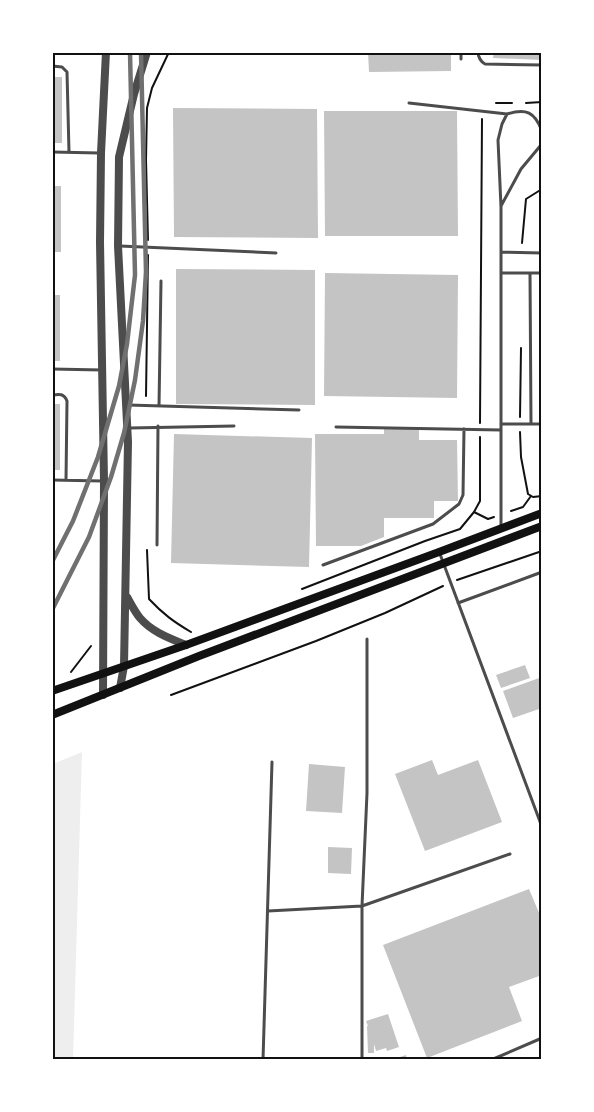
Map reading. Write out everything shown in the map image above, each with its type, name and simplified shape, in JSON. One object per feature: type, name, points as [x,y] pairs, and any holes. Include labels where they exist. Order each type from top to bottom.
[{"type":"main road","points":[[52,691],[186,645],[542,513]]},
{"type":"main road","points":[[52,715],[542,526]]},
{"type":"street","points":[[103,695],[104,481],[99,242],[106,52]]},
{"type":"street","points":[[120,688],[124,666],[128,428],[118,246],[119,157],[147,52]]},
{"type":"street","points":[[126,596],[139,618],[151,629],[186,645]]},
{"type":"lane","points":[[461,52],[461,58]]},
{"type":"lane","points":[[478,52],[484,64],[542,65]]},
{"type":"lane","points":[[52,66],[62,67],[67,72],[69,152]]},
{"type":"lane","points":[[410,103],[507,114],[518,111],[529,113],[538,120],[542,132],[540,145],[521,169],[501,207]]},
{"type":"lane","points":[[501,529],[501,207],[498,140],[507,114]]},
{"type":"lane","points":[[52,152],[101,153]]},
{"type":"lane","points":[[118,246],[276,253]]},
{"type":"lane","points":[[501,252],[542,253]]},
{"type":"lane","points":[[501,273],[542,273]]},
{"type":"lane","points":[[530,273],[531,424]]},
{"type":"lane","points":[[159,406],[161,282]]},
{"type":"lane","points":[[52,369],[102,370]]},
{"type":"lane","points":[[52,394],[62,394],[67,401],[66,480]]},
{"type":"lane","points":[[126,405],[299,410]]},
{"type":"lane","points":[[501,424],[542,424]]},
{"type":"lane","points":[[157,545],[158,426]]},
{"type":"lane","points":[[128,428],[234,426]]},
{"type":"lane","points":[[336,427],[501,430]]},
{"type":"lane","points":[[323,565],[433,524],[459,504],[463,495],[464,429]]},
{"type":"lane","points":[[52,480],[104,481]]},
{"type":"lane","points":[[439,552],[542,827]]},
{"type":"lane","points":[[458,603],[542,572]]},
{"type":"lane","points":[[362,1059],[362,906],[367,794],[367,639]]},
{"type":"lane","points":[[263,1059],[272,762]]},
{"type":"lane","points":[[268,911],[362,906],[510,855]]},
{"type":"lane","points":[[491,1059],[542,1038]]},
{"type":"path","points":[[146,406],[147,108],[152,88],[169,52]]},
{"type":"path","points":[[522,103],[542,102]]},
{"type":"path","points":[[480,429],[482,111],[483,103],[512,103]]},
{"type":"path","points":[[520,424],[521,456],[528,494],[533,497],[542,496]]},
{"type":"path","points":[[171,695],[316,641],[385,613],[450,582],[542,551]]},
{"type":"shaded area","points":[[82,752],[73,1059],[53,1059],[53,764]]},
{"type":"building","points":[[368,52],[451,52],[451,71],[369,72]]},
{"type":"building","points":[[494,52],[542,52],[542,60],[493,58]]},
{"type":"building","points":[[52,77],[62,77],[62,143],[52,143]]},
{"type":"building","points":[[173,108],[317,109],[318,238],[174,237]]},
{"type":"building","points":[[324,111],[457,111],[458,236],[325,236]]},
{"type":"building","points":[[52,186],[61,186],[61,252],[52,252]]},
{"type":"building","points":[[176,269],[315,270],[315,405],[176,404]]},
{"type":"building","points":[[325,273],[458,275],[457,398],[324,396]]},
{"type":"building","points":[[52,295],[60,295],[60,361],[52,361]]},
{"type":"building","points":[[52,404],[60,404],[60,470],[52,470]]},
{"type":"building","points":[[384,429],[419,429],[419,440],[457,440],[458,501],[434,501],[434,518],[384,518],[384,537],[361,546],[316,546],[315,434],[384,434]]},
{"type":"building","points":[[174,434],[312,438],[309,567],[171,563]]},
{"type":"building","points":[[525,665],[530,678],[501,688],[496,675]]},
{"type":"building","points":[[542,677],[542,708],[513,718],[503,691]]},
{"type":"building","points":[[432,760],[438,775],[478,760],[502,822],[425,851],[395,774]]},
{"type":"building","points":[[309,764],[345,767],[342,813],[306,811]]},
{"type":"building","points":[[328,847],[352,848],[351,874],[328,873]]},
{"type":"building","points":[[529,889],[542,920],[542,975],[509,987],[522,1021],[427,1058],[383,945]]},
{"type":"building","points":[[388,1014],[399,1047],[387,1051],[386,1048],[376,1051],[374,1044],[374,1053],[368,1053],[366,1021]]},
{"type":"building","points":[[406,1055],[407,1060],[394,1060],[394,1059]]},
{"type":"railway","points":[[52,562],[73,521],[98,457],[119,386],[127,344],[135,275],[130,52]]},
{"type":"railway","points":[[52,610],[89,537],[111,477],[124,433],[135,380],[143,321],[146,272],[141,52]]}]
